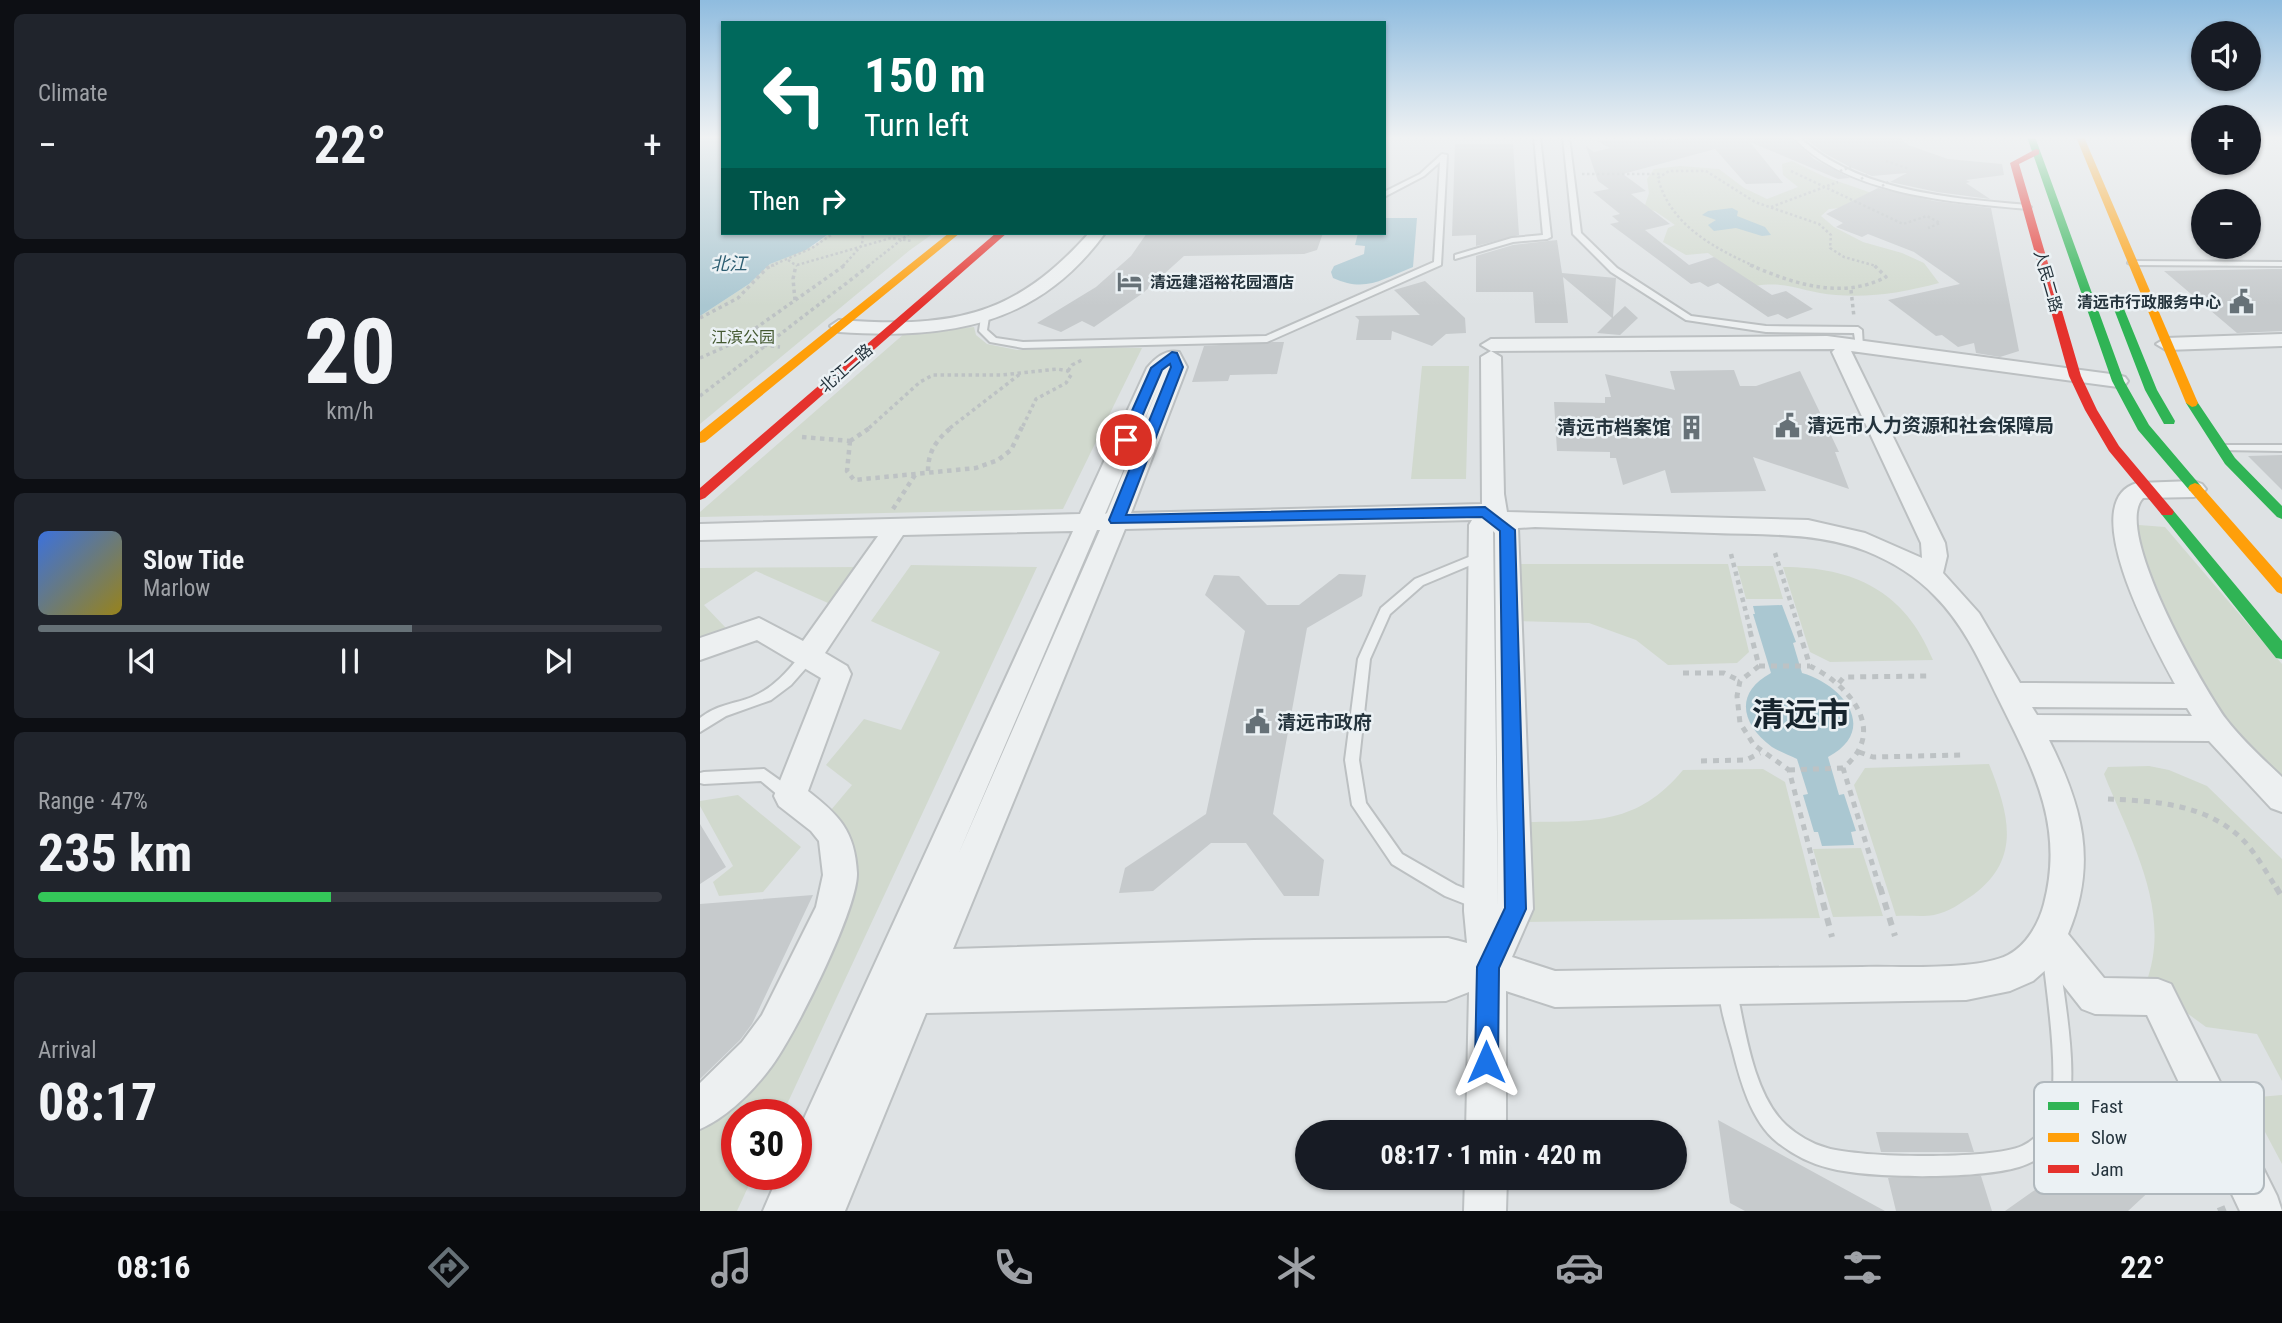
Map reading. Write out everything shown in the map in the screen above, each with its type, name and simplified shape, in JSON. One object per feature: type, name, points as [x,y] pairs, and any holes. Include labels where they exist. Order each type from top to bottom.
[{"type":"main road","name":"人民二路","points":[[2024,194],[2075,376],[2091,410],[2114,448],[2282,653]]},
{"type":"main road","name":"人民二路","points":[[2055,194],[2082,256],[2118,381],[2143,427],[2282,588]]},
{"type":"main road","points":[[2097,194],[2132,263],[2194,410],[2220,448],[2282,514]]},
{"type":"main road","name":"北江二路","points":[[700,439],[953,235]]},
{"type":"main road","name":"北江二路","points":[[777,398],[973,235]]},
{"type":"main road","name":"北江二路","points":[[700,495],[997,237]]},
{"type":"main road","points":[[2111,288],[2151,390],[2181,438]]},
{"type":"street","points":[[839,326],[889,330],[941,327],[985,317],[1040,289],[1075,259],[1095,235]]},
{"type":"street","points":[[2166,344],[2282,340]]},
{"type":"street","points":[[1853,342],[1933,543],[1935,556],[1930,576]]},
{"type":"street","points":[[1486,1120],[1488,967],[1481,902],[1481,556],[1489,523],[1492,494],[1491,351],[1853,342],[2118,381]]},
{"type":"street","points":[[824,1211],[909,983],[1100,528],[1177,367],[1168,348]]},
{"type":"street","points":[[2194,489],[2137,491],[2125,505],[2125,534],[2166,645],[2194,696],[2216,729],[2282,798]]},
{"type":"street","points":[[700,532],[886,535],[953,541],[1100,528],[1489,523],[1535,519],[1808,527],[1838,532],[1871,543],[1930,576],[1953,598],[1990,653],[2051,774],[2068,826],[2069,871],[2050,939],[2022,967],[1987,980],[1932,984],[1555,989],[1448,956],[1254,957],[909,983]]},
{"type":"street","points":[[1488,967],[1516,909],[1507,530],[1489,523]]},
{"type":"street","points":[[784,1211],[909,983],[1100,528]]},
{"type":"street","points":[[700,550],[886,535]]},
{"type":"street","points":[[808,656],[886,535]]},
{"type":"street","points":[[700,649],[759,628],[837,674],[790,796],[822,821],[834,836],[840,874],[832,911],[775,1028],[740,1074],[700,1109]]},
{"type":"street","points":[[2011,695],[2194,696]]},
{"type":"street","points":[[2027,727],[2216,729]]},
{"type":"street","points":[[2050,939],[2095,996],[2158,997],[2199,1082]]},
{"type":"street","points":[[1485,1211],[1486,1190]]},
{"type":"street","points":[[2254,1194],[2262,1211]]},
{"type":"lane","points":[[985,317],[983,331],[993,340],[1023,345],[1168,348],[1267,338],[1438,263],[1442,194]]},
{"type":"lane","points":[[1458,257],[1512,240],[1547,237],[1543,194]]},
{"type":"lane","points":[[1572,194],[1577,234],[1614,270],[1689,318],[1853,342]]},
{"type":"lane","points":[[1921,194],[2028,207]]},
{"type":"lane","points":[[2132,263],[2282,264]]},
{"type":"lane","points":[[2220,448],[2282,448]]},
{"type":"lane","points":[[1481,556],[1419,582],[1385,611],[1364,659],[1352,760],[1359,805],[1397,859],[1451,891],[1481,902]]},
{"type":"lane","points":[[700,726],[724,709],[753,702],[771,694],[808,656]]},
{"type":"lane","points":[[704,778],[764,775],[790,796]]},
{"type":"lane","points":[[2050,939],[2061,1082]]},
{"type":"lane","points":[[1727,987],[1736,1029],[1762,1106],[1776,1128],[1800,1146],[1827,1158],[1854,1163],[1990,1163],[2021,1157],[2034,1149]]},
{"type":"path","points":[[1665,194],[1677,216],[1697,234],[1729,254],[1798,281],[1826,288],[1851,290],[1868,287],[1886,277],[1875,265],[1836,254],[1830,248],[1831,235],[1826,228],[1755,202],[1742,194]]},
{"type":"path","points":[[1770,208],[1808,194]]},
{"type":"path","points":[[1839,194],[1903,224],[1927,216],[1940,223],[1928,228]]},
{"type":"path","points":[[700,318],[738,298],[767,268],[788,260],[831,235]]},
{"type":"path","points":[[700,358],[736,342],[844,266],[861,247],[863,235]]},
{"type":"path","points":[[700,396],[863,272],[907,235]]},
{"type":"path","points":[[788,260],[797,265],[891,238],[900,240]]},
{"type":"path","points":[[795,301],[793,279],[797,265]]},
{"type":"path","points":[[1851,290],[1853,342]]},
{"type":"path","points":[[736,342],[791,348]]},
{"type":"path","points":[[792,436],[850,441],[864,433],[920,382],[933,375],[1020,373],[1057,369],[1068,371],[1071,375],[1066,383],[1036,399],[1010,450],[999,460],[976,468],[854,480],[847,471],[850,441]]},
{"type":"path","points":[[928,471],[926,465],[929,450],[944,434],[1020,373]]},
{"type":"path","points":[[886,535],[915,474]]},
{"type":"path","points":[[1775,553],[1810,666]]},
{"type":"path","points":[[1731,554],[1759,666]]},
{"type":"path","points":[[1759,666],[1810,666],[1839,683],[1860,710],[1863,726],[1859,752],[1853,762],[1843,768],[1789,770],[1759,752],[1746,738],[1739,722],[1736,693],[1740,681],[1759,666]]},
{"type":"path","points":[[1683,673],[1724,673],[1740,681]]},
{"type":"path","points":[[1839,683],[1844,677],[1929,676]]},
{"type":"path","points":[[1701,761],[1746,760],[1759,752]]},
{"type":"path","points":[[1859,752],[1873,757],[1963,755]]},
{"type":"path","points":[[1843,768],[1895,936]]},
{"type":"path","points":[[1789,770],[1832,937]]},
{"type":"path","points":[[2108,799],[2157,801],[2183,806],[2220,821],[2242,840],[2282,897]]},
{"type":"green space","points":[[1649,194],[1756,194],[1767,199],[1781,194],[1873,194],[1901,203],[1829,209],[1821,216],[1834,227],[1863,242],[1902,253],[1924,263],[1939,283],[1901,292],[1862,296],[1825,294],[1777,285],[1755,286],[1708,253],[1686,255],[1663,242],[1668,228],[1675,225],[1655,211],[1644,208]]},
{"type":"green space","name":"江滨公园","points":[[828,235],[931,235],[700,424],[700,316],[749,284],[770,264],[815,245]]},
{"type":"green space","points":[[974,327],[976,335],[987,344],[1017,350],[1142,348],[1063,509],[700,517],[700,512],[905,333]]},
{"type":"green space","points":[[1422,366],[1469,366],[1466,479],[1411,479]]},
{"type":"green space","points":[[2139,525],[2165,527],[2282,664],[2282,784],[2237,736],[2188,661],[2135,535]]},
{"type":"green space","points":[[1514,564],[1728,564],[1749,652],[1737,663],[1668,665],[1636,640],[1589,623],[1519,621]]},
{"type":"green space","points":[[911,565],[1037,567],[789,1099],[737,1099],[758,1081],[857,888],[850,836],[831,810],[852,785],[826,765],[864,719],[901,730],[940,652],[871,621]]},
{"type":"green space","points":[[1737,566],[1773,566],[1783,599],[1746,599]]},
{"type":"green space","points":[[864,567],[837,607],[756,571],[704,605],[726,628],[700,644],[700,568]]},
{"type":"green space","points":[[1783,567],[1832,572],[1854,578],[1874,588],[1892,600],[1908,616],[1933,660],[1830,662],[1810,652]]},
{"type":"green space","points":[[1989,764],[2006,818],[2005,851],[1999,866],[1989,881],[1950,909],[1929,916],[1896,916],[1854,785],[1865,768]]},
{"type":"green space","points":[[2149,766],[2169,770],[2207,786],[2282,859],[2282,1081],[2257,1034],[2206,1027],[2146,983],[2153,956],[2151,903],[2136,850],[2104,774],[2108,767]]},
{"type":"green space","points":[[1763,769],[1785,782],[1820,918],[1524,922],[1529,822],[1594,820],[1631,810],[1666,788],[1683,770]]},
{"type":"green space","points":[[738,795],[801,847],[763,892],[719,896],[713,882],[733,866],[700,806],[700,801]]},
{"type":"green space","points":[[1861,848],[1883,916],[1833,917],[1813,849]]},
{"type":"green space","points":[[2282,1095],[2282,1164],[2264,1130],[2264,1097]]},
{"type":"green space","points":[[721,1112],[721,1190],[747,1190],[737,1211],[700,1211],[700,1130]]},
{"type":"water","name":"北江","points":[[700,194],[721,194],[721,235],[827,235],[806,250],[770,264],[749,284],[700,316]]},
{"type":"water","points":[[1732,208],[1738,211],[1737,216],[1765,227],[1771,235],[1762,236],[1736,228],[1714,231],[1708,225],[1716,220],[1702,215],[1708,211]]},
{"type":"water","points":[[1386,218],[1417,218],[1413,267],[1374,283],[1355,284],[1333,278],[1331,272],[1334,266],[1364,254],[1365,246],[1355,245],[1358,235],[1386,235]]},
{"type":"water","points":[[1782,605],[1796,642],[1793,643],[1802,673],[1831,687],[1850,709],[1853,722],[1851,734],[1843,746],[1828,757],[1839,795],[1844,794],[1856,831],[1851,832],[1854,845],[1822,846],[1818,832],[1814,832],[1803,795],[1808,794],[1797,759],[1772,747],[1748,719],[1747,699],[1751,690],[1771,673],[1753,606]]},
{"type":"building","points":[[1453,194],[1516,194],[1519,235],[1476,246],[1476,235],[1452,236]]},
{"type":"building","points":[[1595,194],[1633,194],[1631,194],[1670,224],[1645,230],[1689,265],[1714,257],[1772,295],[1786,291],[1813,309],[1787,319],[1778,314],[1768,317],[1718,283],[1708,287],[1700,282],[1691,284],[1610,224],[1619,222],[1612,216],[1620,214]]},
{"type":"building","points":[[1867,194],[1902,194],[1934,201],[1991,208],[2019,351],[2000,357],[1976,353],[1974,343],[1958,347],[1942,335],[1936,336],[1888,300],[1960,284],[1914,252],[1868,234],[1862,237],[1836,227],[1843,223],[1826,214]]},
{"type":"building","points":[[1948,194],[1982,194],[1990,199]]},
{"type":"building","name":"清远建滔裕花园酒店","points":[[1146,235],[1322,235],[1317,250],[1304,254],[1184,256],[1143,293],[1094,327],[1082,321],[1061,332],[1037,323],[1096,287],[1131,256]]},
{"type":"building","points":[[1557,240],[1562,273],[1616,278],[1613,317],[1625,306],[1638,318],[1620,335],[1597,333],[1612,318],[1563,277],[1568,323],[1535,323],[1533,292],[1476,292],[1476,256],[1513,245]]},
{"type":"building","name":"清远市行政服务中心","points":[[2282,269],[2282,331],[2237,333],[2164,271]]},
{"type":"building","points":[[1425,281],[1465,318],[1466,333],[1446,334],[1432,346],[1392,331],[1391,340],[1356,340],[1359,320],[1355,316],[1420,315],[1394,290]]},
{"type":"building","points":[[1284,342],[1277,374],[1230,375],[1228,381],[1192,382],[1204,346]]},
{"type":"building","name":"清远市档案馆","points":[[1734,370],[1740,386],[1756,386],[1800,371],[1839,452],[1835,452],[1849,489],[1753,457],[1766,491],[1671,493],[1665,470],[1623,485],[1616,458],[1610,458],[1610,452],[1557,451],[1554,402],[1605,403],[1605,397],[1611,397],[1605,374],[1675,390],[1670,371]]},
{"type":"building","points":[[2282,455],[2282,490],[2248,456]]},
{"type":"building","name":"清远市政府","points":[[1339,574],[1366,575],[1362,596],[1307,628],[1273,814],[1324,860],[1319,896],[1284,896],[1246,843],[1211,843],[1153,891],[1119,893],[1125,868],[1206,814],[1245,631],[1205,595],[1214,575],[1239,576],[1267,605],[1299,605]]},
{"type":"building","points":[[700,824],[726,867],[700,884]]},
{"type":"building","points":[[813,895],[752,1024],[740,1040],[700,1079],[700,904]]},
{"type":"building","points":[[1718,1120],[1885,1211],[1745,1211],[1730,1203]]},
{"type":"building","points":[[1876,1132],[1968,1133],[1974,1152],[1881,1152]]},
{"type":"building","points":[[1981,1176],[1992,1211],[1896,1211],[1888,1178]]},
{"type":"building","points":[[2034,1190],[2034,1194],[2146,1194],[2128,1211],[2005,1211]]},
{"type":"traffic: fast","points":[[2051,194],[2118,381],[2143,427],[2195,488]]},
{"type":"traffic: fast","points":[[2117,304],[2151,390],[2169,421]]},
{"type":"traffic: fast","points":[[2192,403],[2230,461],[2282,514]]},
{"type":"traffic: fast","points":[[2167,512],[2282,653]]},
{"type":"traffic: slow","points":[[2104,194],[2192,403]]},
{"type":"traffic: slow","points":[[700,439],[953,235]]},
{"type":"traffic: slow","points":[[2195,488],[2282,588]]},
{"type":"traffic: jam","points":[[2023,194],[2075,376],[2091,410],[2114,448],[2167,512]]},
{"type":"traffic: jam","points":[[700,495],[1000,235]]},
{"type":"place","name":"清远建滔裕花园酒店","points":[[1130,282]]},
{"type":"place","name":"清远市行政服务中心","points":[[2241,302]]},
{"type":"place","name":"清远市人力资源和社会保障局","points":[[1787,425]]},
{"type":"place","name":"清远市档案馆","points":[[1691,427]]},
{"type":"place","name":"清远市政府","points":[[1257,722]]},
{"type":"district","name":"清远市","points":[[1801,714]]},
{"type":"route","points":[[1126,440],[1157,368],[1172,356],[1177,367],[1116,520],[1485,512],[1507,530],[1516,909],[1488,967],[1486,1062]]}]
